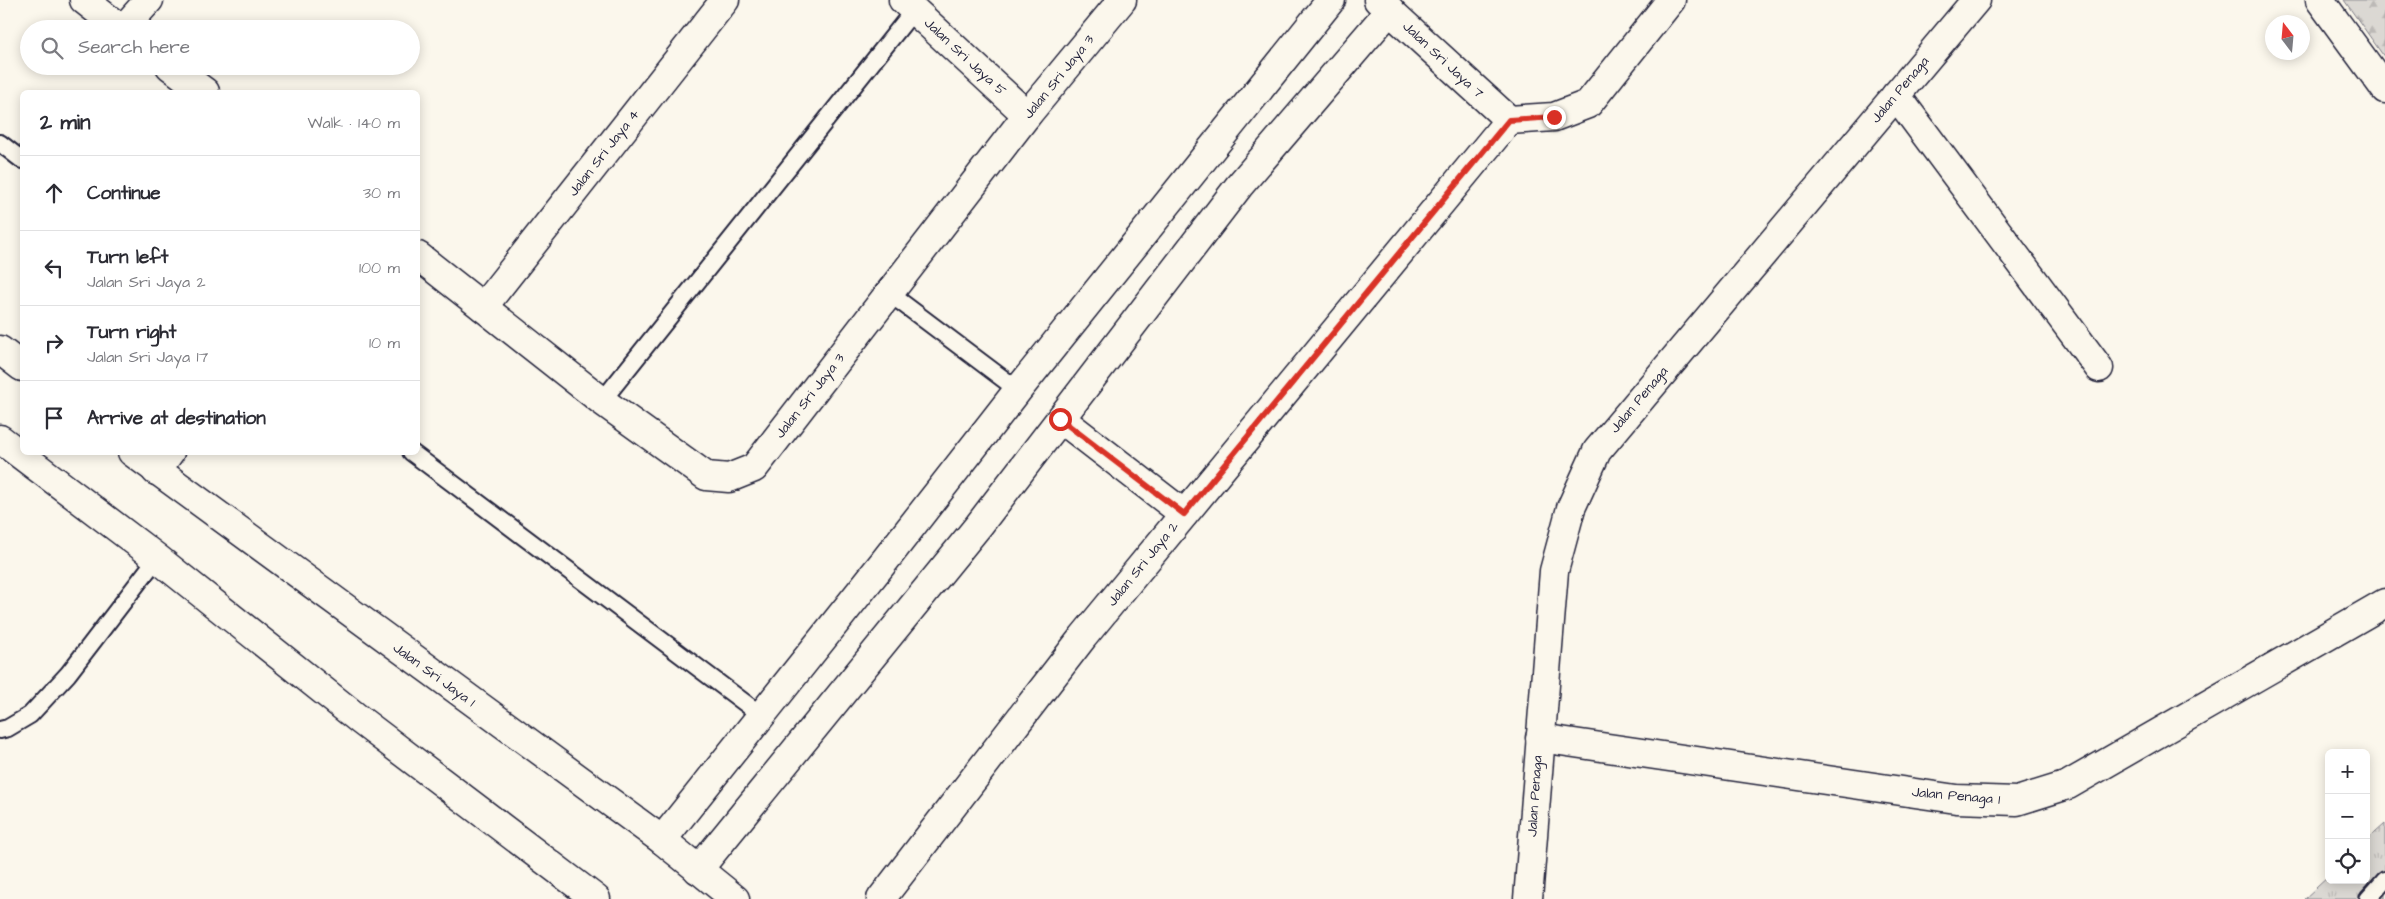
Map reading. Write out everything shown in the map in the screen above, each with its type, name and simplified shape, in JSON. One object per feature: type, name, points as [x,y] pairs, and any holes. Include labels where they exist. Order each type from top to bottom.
[{"type":"street","points":[[84,0],[110,20]]},
{"type":"street","points":[[130,20],[149,0]]},
{"type":"street","name":"Jalan Sri Jaya 4","points":[[483,307],[725,0]]},
{"type":"street","name":"Jalan Sri Jaya 3","points":[[420,258],[602,401],[706,476],[729,478],[754,468],[1027,115],[1122,0]]},
{"type":"street","points":[[662,840],[1018,390],[1331,0]]},
{"type":"street","points":[[1509,120],[1554,117],[1588,104],[1671,0]]},
{"type":"street","name":"Jalan Penaga","points":[[1528,899],[1554,571],[1571,508],[1597,450],[1976,0]]},
{"type":"street","points":[[2320,0],[2385,89]]},
{"type":"street","name":"Jalan Sri Jaya 5","points":[[908,5],[1027,115]]},
{"type":"street","points":[[698,870],[979,525],[1239,186],[1384,5]]},
{"type":"street","name":"Jalan Sri Jaya 7","points":[[1384,5],[1509,120]]},
{"type":"street","points":[[182,75],[202,90]]},
{"type":"street","points":[[1896,95],[2099,368]]},
{"type":"street","name":"Jalan Sri Jaya 2","points":[[880,899],[1082,637],[1509,120]]},
{"type":"street","points":[[0,350],[20,365]]},
{"type":"street","points":[[1060,419],[1184,514]]},
{"type":"street","points":[[0,439],[20,454]]},
{"type":"street","points":[[21,455],[157,558],[360,720],[596,899]]},
{"type":"street","name":"Jalan Sri Jaya 1","points":[[141,455],[163,462],[662,840],[736,899]]},
{"type":"street","name":"Jalan Penaga 1","points":[[1540,738],[1956,799],[2017,801],[2068,785],[2385,603]]},
{"type":"lane","points":[[602,401],[908,5]]},
{"type":"lane","points":[[0,143],[20,158]]},
{"type":"lane","points":[[889,293],[1018,390]]},
{"type":"lane","points":[[415,455],[761,715]]},
{"type":"lane","points":[[0,730],[8,728],[30,715],[68,674],[157,558]]},
{"type":"lane","points":[[2368,899],[2385,880]]},
{"type":"green space","points":[[2344,0],[2385,0],[2385,58]]},
{"type":"green space","points":[[2385,824],[2385,899],[2304,899],[2325,880],[2325,884],[2370,884],[2370,837]]},
{"type":"route","points":[[1060,419],[1184,514],[1509,120],[1554,117]]}]
